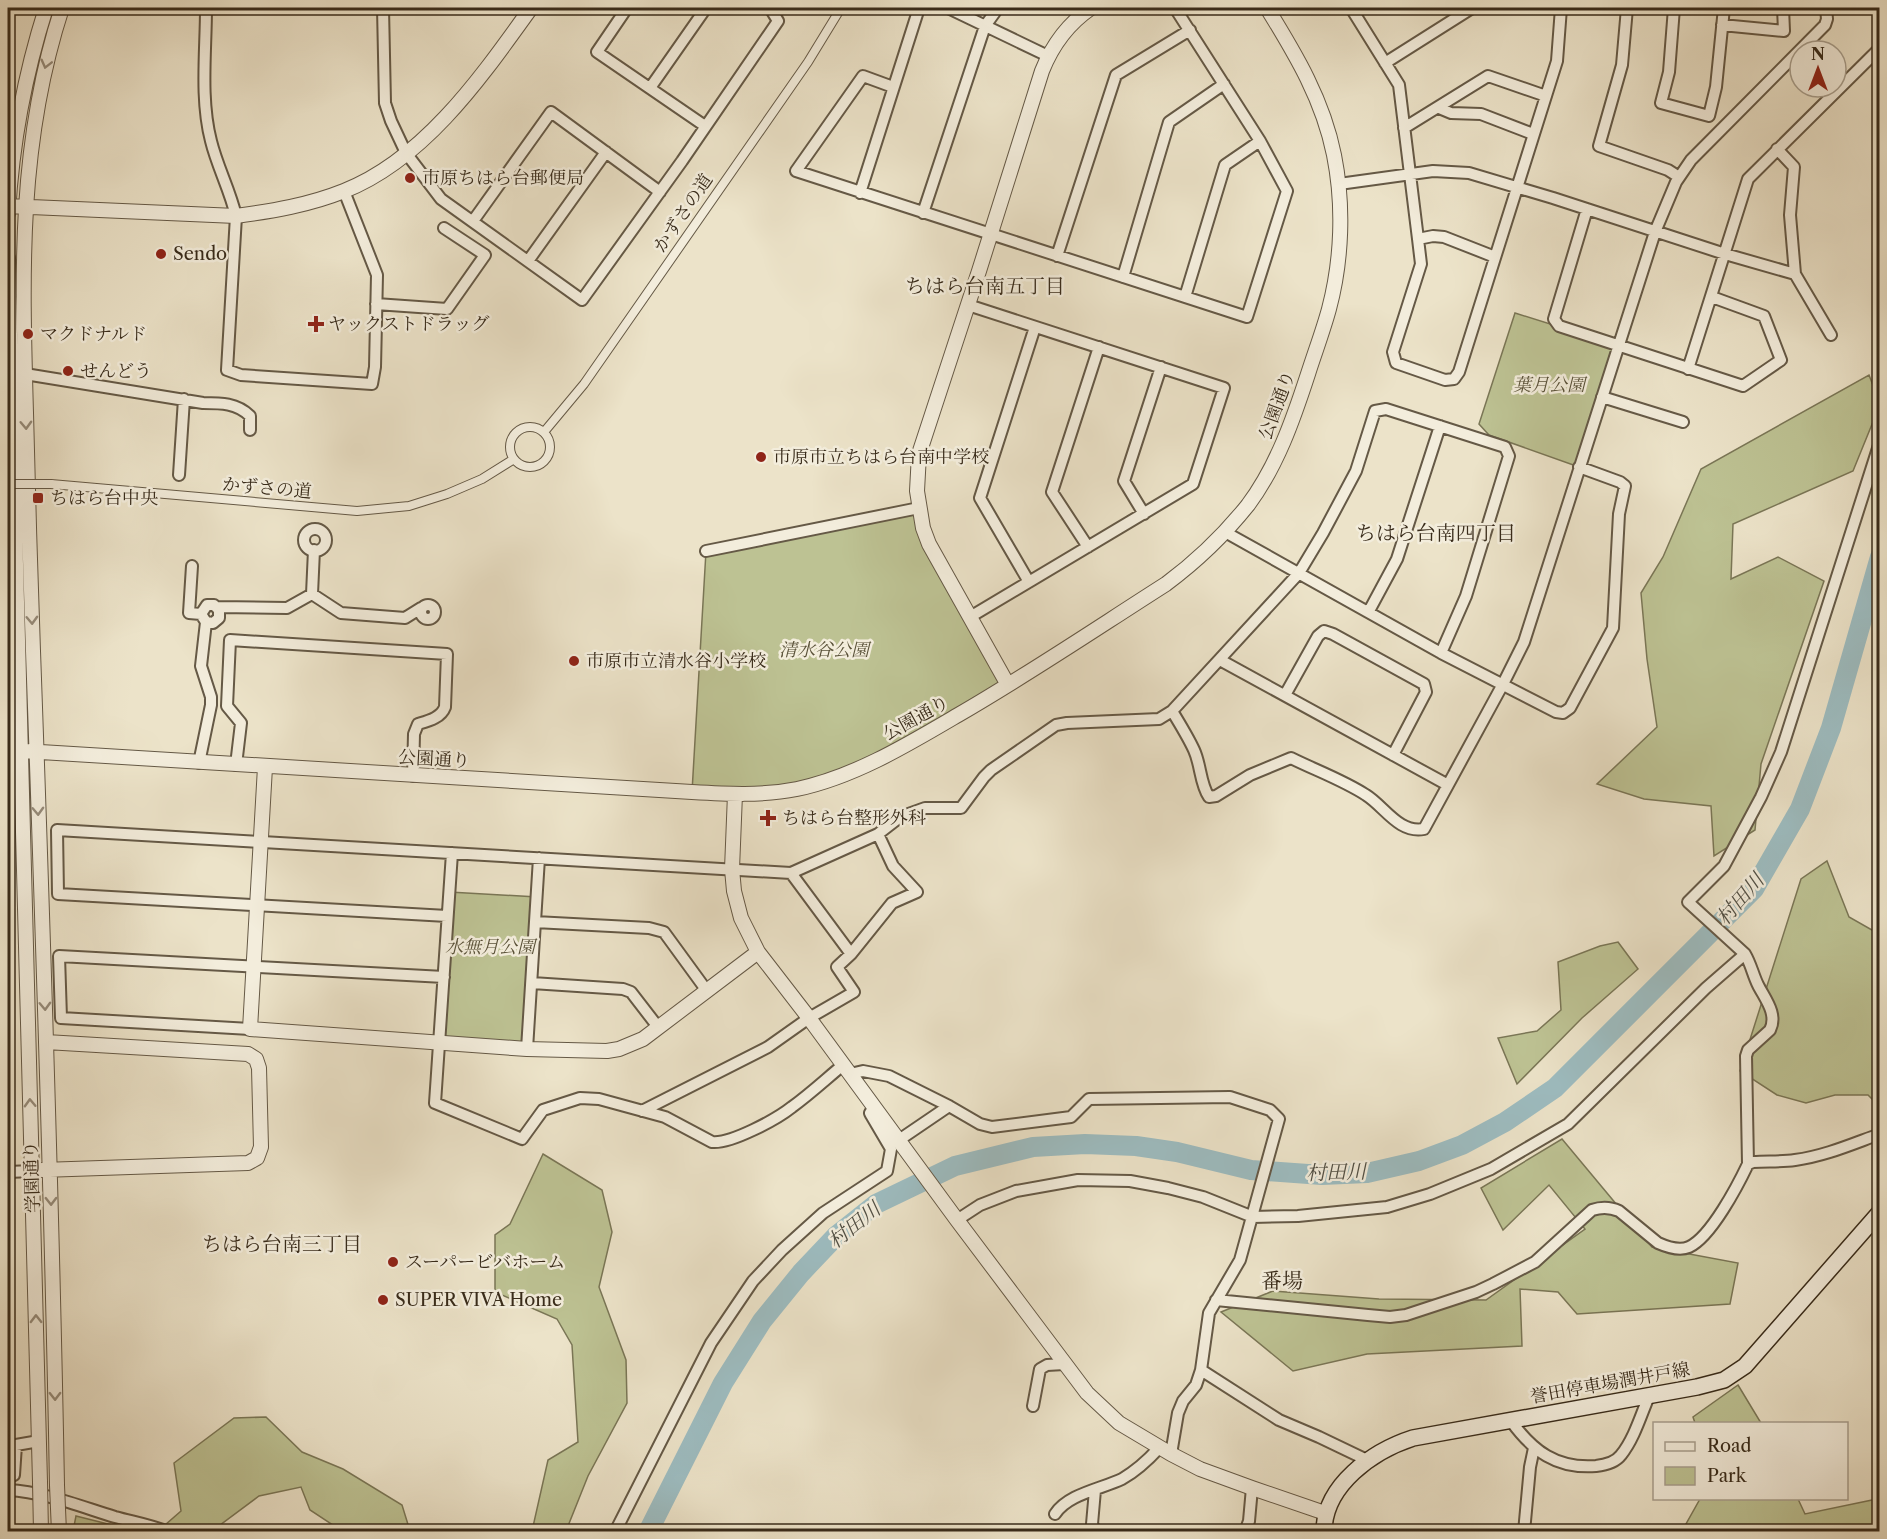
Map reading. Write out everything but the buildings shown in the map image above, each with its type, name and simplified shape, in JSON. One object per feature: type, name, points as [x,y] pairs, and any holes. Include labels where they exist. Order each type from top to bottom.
[{"type":"main road","name":"誉田停車場潤井戸線","points":[[1324,1532],[1326,1513],[1348,1478],[1367,1460],[1399,1442],[1696,1388],[1724,1380],[1745,1366],[1880,1212]]},
{"type":"street","points":[[8,215],[12,159],[24,88],[46,8]]},
{"type":"street","name":"学園通り","points":[[59,1532],[25,374],[24,207],[28,161],[40,89],[62,8]]},
{"type":"street","points":[[206,8],[205,110],[211,142],[236,216],[227,370],[241,375],[372,384],[375,368],[377,275],[344,191]]},
{"type":"street","points":[[383,8],[385,103],[406,153],[441,199],[582,300],[778,21],[770,8]]},
{"type":"street","points":[[8,206],[236,216],[305,203],[344,191],[392,164],[451,113],[531,8]]},
{"type":"street","points":[[627,8],[597,52],[705,126]]},
{"type":"street","points":[[650,88],[706,8]]},
{"type":"street","name":"かずさの道","points":[[544,432],[591,374],[808,62],[842,8]]},
{"type":"street","points":[[860,193],[919,8]]},
{"type":"street","points":[[948,8],[1048,56]]},
{"type":"street","points":[[923,213],[985,26],[998,8]]},
{"type":"street","points":[[1008,685],[929,544],[920,508],[917,481],[919,454],[1048,56],[1058,40],[1091,8]]},
{"type":"street","points":[[894,87],[863,76],[796,171],[1247,317],[1287,190],[1260,141],[1175,8]]},
{"type":"street","name":"公園通り","points":[[14,751],[412,776],[764,794],[797,789],[832,779],[910,743],[1008,685],[1188,568],[1225,532],[1248,504],[1278,454],[1298,405],[1329,309],[1336,276],[1340,222],[1339,184],[1335,156],[1318,98],[1296,55],[1267,8]]},
{"type":"street","points":[[1351,8],[1399,85],[1418,239],[1421,264],[1393,352],[1394,358],[1396,363],[1445,380],[1454,379],[1459,372],[1557,61],[1561,8]]},
{"type":"street","points":[[1385,63],[1472,8]]},
{"type":"street","points":[[1627,8],[1622,65],[1599,146],[1668,170],[1679,177]]},
{"type":"street","points":[[1674,8],[1669,72],[1661,103],[1709,116],[1716,87],[1724,8]]},
{"type":"street","points":[[1722,25],[1784,31],[1783,8]]},
{"type":"street","points":[[1172,711],[1194,749],[1209,797],[1216,796],[1250,776],[1291,758],[1367,795],[1400,824],[1416,830],[1424,829],[1524,642],[1655,231],[1666,203],[1679,177],[1707,143],[1825,25],[1826,8]]},
{"type":"street","points":[[1057,256],[1116,75],[1190,30]]},
{"type":"street","points":[[1688,369],[1748,178],[1880,48]]},
{"type":"street","points":[[1404,128],[1488,76],[1546,96]]},
{"type":"street","points":[[1123,277],[1169,122],[1224,84]]},
{"type":"street","points":[[1439,108],[1451,112],[1481,114],[1533,134]]},
{"type":"street","points":[[473,221],[551,112],[660,192]]},
{"type":"street","points":[[1185,297],[1225,165],[1260,141]]},
{"type":"street","points":[[1777,149],[1794,168],[1790,215],[1795,274],[1831,335]]},
{"type":"street","points":[[528,261],[606,152]]},
{"type":"street","points":[[1339,184],[1432,171],[1469,173],[1795,274]]},
{"type":"street","points":[[1587,209],[1554,319],[1559,326],[1743,386],[1781,360],[1764,316],[1712,297]]},
{"type":"street","points":[[376,304],[447,309],[485,255],[444,228]]},
{"type":"street","points":[[1418,239],[1433,236],[1444,237],[1495,257]]},
{"type":"street","name":"学園通り","points":[[8,258],[14,751],[32,1171],[41,1532]]},
{"type":"street","points":[[968,305],[1224,388],[1193,484],[970,617]]},
{"type":"street","points":[[1029,582],[980,498],[1035,327]]},
{"type":"street","points":[[1088,547],[1052,492],[1099,347]]},
{"type":"street","points":[[1144,514],[1124,481],[1161,367]]},
{"type":"street","points":[[25,374],[228,404],[242,408],[250,416],[250,430]]},
{"type":"street","points":[[1602,397],[1683,423]]},
{"type":"street","points":[[179,474],[184,399]]},
{"type":"street","points":[[447,916],[58,894],[57,830],[791,873],[878,834],[900,817],[925,808],[961,808],[991,770],[1056,725],[1159,719],[1172,711],[1299,573],[1356,471],[1375,411],[1386,409],[1505,447],[1509,456],[1466,596],[1441,653]]},
{"type":"street","points":[[1369,611],[1397,559],[1440,426]]},
{"type":"street","points":[[530,427],[544,432],[549,439],[550,446],[545,461],[531,467],[514,459],[510,447],[516,433],[530,427]]},
{"type":"street","points":[[1216,1300],[1390,1317],[1406,1315],[1476,1292],[1535,1262],[1592,1210],[1612,1208],[1619,1211],[1658,1243],[1676,1248],[1688,1248],[1698,1241],[1720,1214],[1748,1164],[1746,1056],[1748,1050],[1770,1030],[1772,1015],[1757,983],[1751,963],[1745,954],[1688,902],[1724,866],[1761,797],[1780,752],[1880,442]]},
{"type":"street","name":"かずさの道","points":[[8,484],[51,484],[357,511],[409,506],[447,494],[482,479],[514,459]]},
{"type":"street","points":[[1225,532],[1441,653],[1556,712],[1563,713],[1570,708],[1613,628],[1619,514],[1624,486],[1620,482],[1579,467]]},
{"type":"street","points":[[706,551],[920,508]]},
{"type":"street","points":[[312,594],[314,550]]},
{"type":"street","points":[[192,566],[189,612],[217,621],[219,614],[217,607]]},
{"type":"street","points":[[199,763],[211,705],[211,697],[201,666],[203,618],[207,605],[287,608],[312,594]]},
{"type":"street","points":[[312,594],[341,613],[405,618],[421,608]]},
{"type":"street","points":[[1285,695],[1318,636],[1324,631],[1424,684],[1426,692],[1393,755]]},
{"type":"street","points":[[236,765],[241,723],[227,706],[230,640],[447,654],[445,707],[443,712],[435,718],[418,724],[414,735],[412,776]]},
{"type":"street","points":[[1221,660],[1448,785]]},
{"type":"street","points":[[250,1029],[265,767]]},
{"type":"street","points":[[735,794],[732,869],[734,891],[741,918],[758,952],[1064,1364],[1100,1406],[1131,1432],[1200,1469],[1326,1513]]},
{"type":"street","points":[[642,1110],[768,1047],[809,1018],[854,992],[837,967],[851,954],[892,903],[917,892],[893,866],[878,834]]},
{"type":"street","points":[[452,853],[435,1103],[522,1139],[543,1110],[580,1098],[599,1099],[665,1117],[712,1142],[721,1143],[791,1109],[846,1070],[889,1076],[950,1106],[980,1124],[992,1127],[1071,1117],[1089,1099],[1230,1097],[1270,1110],[1279,1119],[1271,1141],[1240,1260],[1209,1313],[1202,1370],[1196,1385],[1183,1401],[1165,1451],[1148,1460],[1124,1478],[1064,1503],[1055,1514]]},
{"type":"street","points":[[527,1048],[539,858]]},
{"type":"street","points":[[791,873],[851,954]]},
{"type":"street","points":[[535,922],[649,928],[664,932],[707,991]]},
{"type":"street","points":[[444,977],[59,956],[61,1018],[587,1052],[619,1049],[642,1039],[758,952]]},
{"type":"street","points":[[957,1220],[980,1205],[1016,1191],[1078,1179],[1130,1181],[1168,1188],[1203,1197],[1253,1217],[1298,1216],[1387,1207],[1430,1194],[1491,1169],[1568,1124],[1706,988],[1745,954]]},
{"type":"street","points":[[531,983],[623,988],[631,992],[658,1027]]},
{"type":"street","points":[[8,1172],[248,1163],[257,1158],[261,1147],[259,1068],[256,1059],[248,1054],[46,1042]]},
{"type":"street","points":[[899,1140],[950,1106]]},
{"type":"street","points":[[615,1532],[711,1343],[746,1290],[782,1250],[823,1213],[887,1171],[891,1149],[871,1116],[870,1113],[874,1107]]},
{"type":"street","points":[[1748,1164],[1814,1156],[1859,1143],[1880,1134]]},
{"type":"street","points":[[1033,1406],[1040,1369],[1047,1365],[1064,1364]]},
{"type":"street","points":[[1202,1370],[1279,1420],[1367,1460]]},
{"type":"street","points":[[1510,1421],[1534,1448],[1545,1456],[1569,1465],[1584,1467],[1611,1463],[1620,1457],[1627,1446],[1649,1396]]},
{"type":"street","points":[[8,1478],[14,1475],[16,1445],[39,1441]]},
{"type":"street","points":[[1524,1532],[1534,1448]]},
{"type":"street","points":[[1245,1532],[1249,1521],[1252,1488]]},
{"type":"street","points":[[8,1490],[29,1491],[116,1517],[148,1524],[168,1532]]},
{"type":"street","points":[[1095,1490],[1092,1524],[1096,1532]]},
{"type":"green space","name":"葉月公園","points":[[1515,313],[1620,346],[1579,467],[1489,435],[1479,424]]},
{"type":"green space","points":[[1869,375],[1879,407],[1853,471],[1733,524],[1731,579],[1778,557],[1824,581],[1761,764],[1755,830],[1714,856],[1711,806],[1644,799],[1597,784],[1657,727],[1647,659],[1641,593],[1663,557],[1701,469]]},
{"type":"green space","name":"清水谷公園","points":[[919,508],[929,544],[1008,685],[910,743],[797,789],[692,792],[706,551]]},
{"type":"green space","points":[[1827,861],[1849,917],[1879,934],[1879,1106],[1868,1095],[1835,1095],[1806,1103],[1777,1095],[1740,1071],[1801,879]]},
{"type":"green space","name":"水無月公園","points":[[449,892],[537,897],[527,1049],[440,1043]]},
{"type":"green space","points":[[1618,942],[1638,969],[1582,1018],[1517,1084],[1498,1038],[1537,1031],[1561,1010],[1558,962],[1600,946]]},
{"type":"green space","points":[[1562,1139],[1652,1247],[1738,1263],[1730,1304],[1577,1314],[1558,1292],[1520,1289],[1522,1346],[1367,1354],[1293,1371],[1221,1312],[1273,1291],[1379,1299],[1486,1300],[1585,1229],[1549,1185],[1503,1230],[1481,1188]]},
{"type":"green space","points":[[543,1154],[602,1190],[612,1232],[599,1287],[626,1360],[627,1403],[588,1476],[566,1531],[532,1531],[548,1460],[578,1442],[572,1345],[557,1319],[495,1292],[495,1235],[510,1224]]},
{"type":"green space","points":[[1738,1385],[1760,1422],[1695,1422],[1693,1417]]},
{"type":"green space","points":[[266,1417],[302,1452],[343,1469],[402,1505],[410,1531],[342,1531],[310,1510],[301,1487],[259,1496],[212,1531],[157,1532],[181,1511],[174,1463],[234,1418]]},
{"type":"green space","points":[[1879,1496],[1879,1531],[1682,1531],[1699,1500],[1798,1500],[1805,1514],[1872,1500]]},
{"type":"green space","points":[[76,1516],[136,1531],[73,1531]]},
{"type":"waterway","name":"村田川","points":[[648,1532],[723,1383],[762,1321],[801,1273],[837,1235],[876,1204],[955,1166],[1033,1147],[1085,1144],[1136,1146],[1177,1152],[1251,1170],[1322,1175],[1367,1173],[1419,1161],[1462,1145],[1505,1122],[1555,1088],[1754,889],[1800,809],[1831,728],[1880,557]]},
{"type":"place","name":"市原ちはら台郵便局","points":[[410,178]]},
{"type":"place","name":"Sendo","points":[[161,254]]},
{"type":"place","name":"ヤックストドラッグ","points":[[316,324]]},
{"type":"place","name":"マクドナルド","points":[[28,334]]},
{"type":"place","name":"せんどう","points":[[68,371]]},
{"type":"place","name":"市原市立ちはら台南中学校","points":[[761,457]]},
{"type":"place","name":"ちはら台中央","points":[[38,498]]},
{"type":"place","name":"市原市立清水谷小学校","points":[[574,661]]},
{"type":"place","name":"ちはら台整形外科","points":[[768,818]]},
{"type":"place","name":"スーパービバホーム","points":[[393,1262]]},
{"type":"place","name":"SUPER VIVA Home","points":[[383,1300]]},
{"type":"district","name":"ちはら台南五丁目","points":[[985,286]]},
{"type":"district","name":"ちはら台南四丁目","points":[[1436,533]]},
{"type":"district","name":"ちはら台南三丁目","points":[[282,1244]]},
{"type":"district","name":"番場","points":[[1282,1280]]}]
